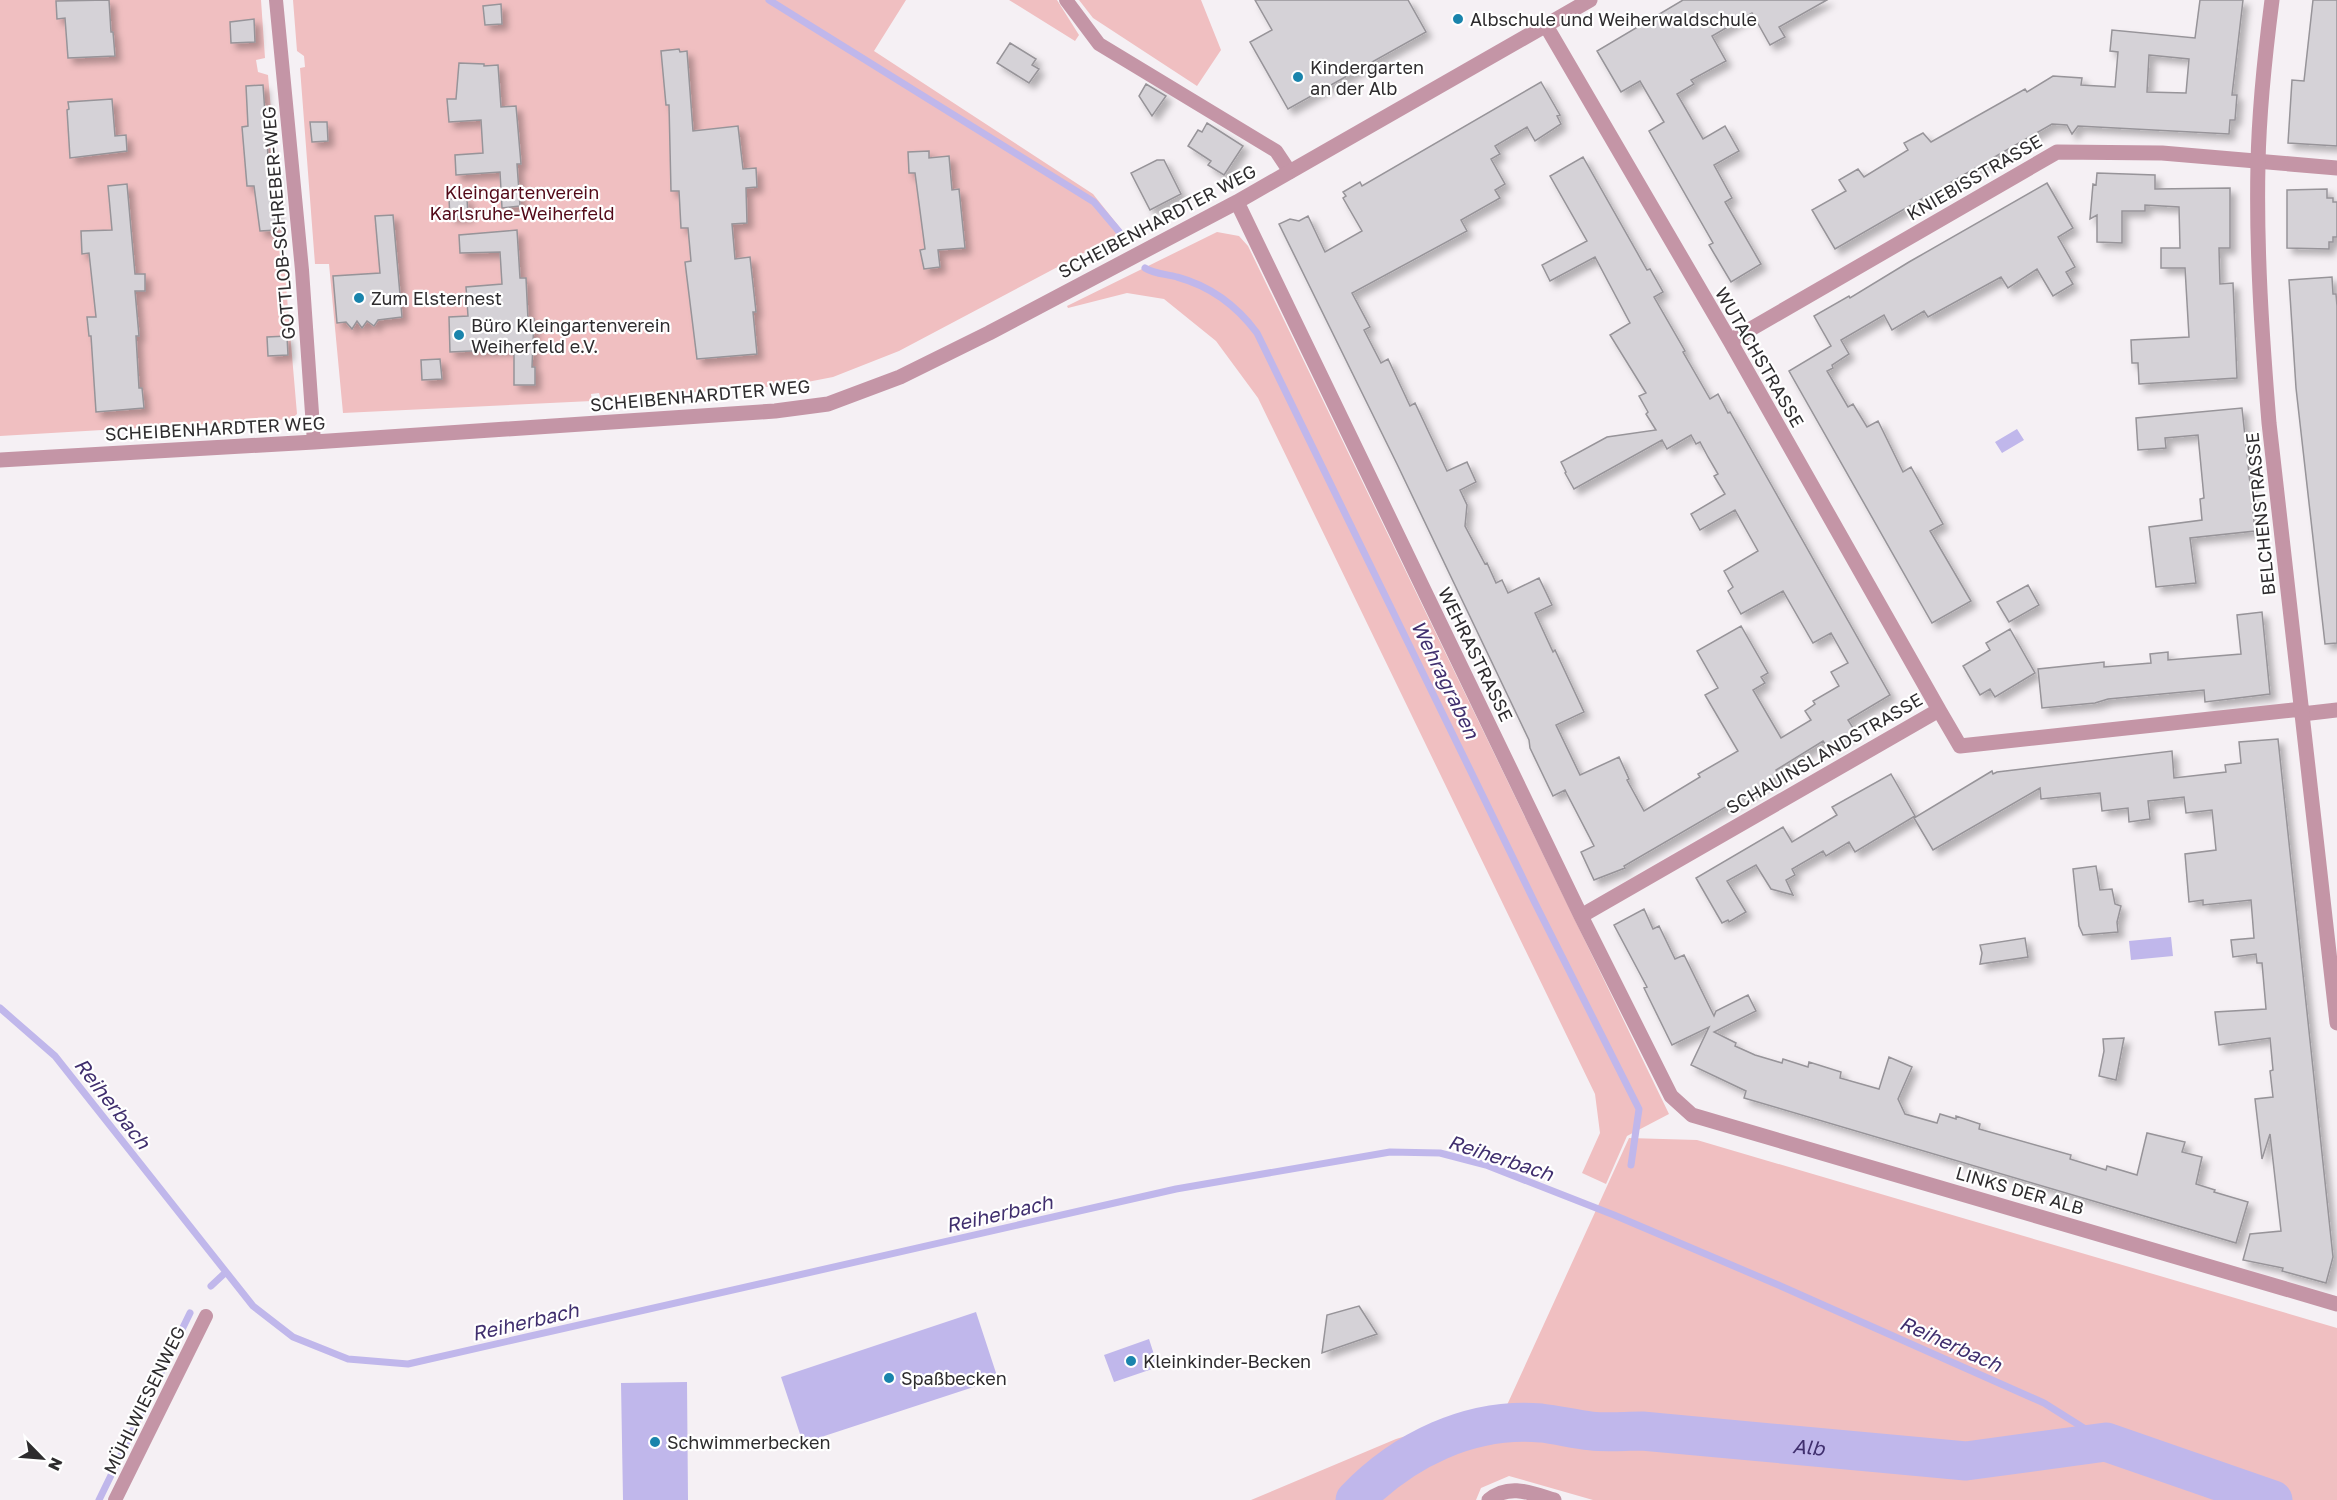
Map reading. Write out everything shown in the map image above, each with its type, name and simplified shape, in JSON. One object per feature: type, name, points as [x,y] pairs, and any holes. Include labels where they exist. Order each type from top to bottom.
[{"type":"street","name":"SCHEIBENHARDTER WEG","points":[[0,460],[314,442],[775,411],[828,404],[900,377],[989,333],[1237,202],[1590,0]]},
{"type":"street","name":"BELCHENSTRASSE","points":[[2272,0],[2264,71],[2258,162],[2259,254],[2268,413],[2337,1023]]},
{"type":"street","name":"WUTACHSTRASSE","points":[[1545,24],[1730,341],[1939,710]]},
{"type":"street","name":"KNIEBISSTRASSE","points":[[1730,341],[2057,152],[2162,153],[2337,168]]},
{"type":"street","name":"WEHRASTRASSE","points":[[1237,202],[1581,916],[1671,1096],[1692,1114]]},
{"type":"street","name":"SCHAUINSLANDSTRASSE","points":[[1581,916],[1939,710],[1960,746],[2302,711],[2337,710]]},
{"type":"street","name":"LINKS DER ALB","points":[[1692,1114],[2337,1304]]},
{"type":"street","points":[[1489,1500],[1508,1491],[1520,1490],[1548,1499]]},
{"type":"lane","name":"GOTTLOB-SCHREBER-WEG","points":[[276,0],[302,270],[314,442]]},
{"type":"lane","points":[[1066,0],[1099,44],[1276,151],[1290,172]]},
{"type":"lane","name":"MÜHLWIESENWEG","points":[[115,1500],[206,1316]]},
{"type":"green space","points":[[0,0],[261,0],[265,58],[256,60],[258,72],[268,75],[297,414],[291,419],[0,436]]},
{"type":"green space","name":"Kleingartenverein Karlsruhe-Weiherfeld","points":[[293,0],[906,0],[874,51],[1093,194],[1129,239],[1123,243],[1116,236],[899,351],[833,377],[792,385],[601,399],[599,393],[591,394],[592,401],[343,413],[329,264],[315,264],[300,68],[305,67],[304,56],[297,51]]},
{"type":"green space","points":[[1009,0],[1057,0],[1079,35],[1075,41]]},
{"type":"green space","points":[[1079,0],[1201,0],[1221,50],[1197,86],[1093,18]]},
{"type":"green space","points":[[1217,232],[1239,236],[1248,246],[1669,1114],[1627,1136],[1606,1184],[1582,1173],[1600,1133],[1595,1094],[1258,398],[1216,341],[1164,299],[1127,293],[1068,308],[1067,306]]},
{"type":"green space","points":[[1629,1138],[1697,1140],[2337,1328],[2337,1500],[1593,1500],[1509,1476],[1481,1488],[1476,1500],[1251,1500],[1396,1439],[1507,1405]]},
{"type":"shaded area","points":[[2017,429],[2024,440],[2002,453],[1995,442]]},
{"type":"shaded area","points":[[2171,937],[2173,956],[2131,960],[2129,941]]},
{"type":"shaded area","name":"Spaßbecken","points":[[976,1312],[998,1379],[803,1443],[781,1377]]},
{"type":"shaded area","name":"Kleinkinder-Becken","points":[[1149,1339],[1158,1367],[1114,1382],[1104,1355]]},
{"type":"shaded area","name":"Schwimmerbecken","points":[[687,1382],[688,1500],[623,1500],[621,1383]]},
{"type":"building","points":[[109,0],[115,56],[68,58],[65,18],[57,19],[56,1]]},
{"type":"building","points":[[1255,0],[1408,0],[1426,32],[1288,109],[1250,42],[1272,30]]},
{"type":"building","points":[[1683,0],[1827,0],[1779,27],[1785,37],[1770,45],[1752,13],[1712,36],[1726,61],[1691,80],[1694,84],[1677,94],[1703,139],[1725,126],[1739,151],[1714,165],[1732,198],[1725,202],[1761,264],[1731,282],[1709,245],[1713,243],[1649,131],[1664,122],[1640,81],[1621,92],[1597,51]]},
{"type":"building","points":[[2200,0],[2243,0],[2232,95],[2237,95],[2235,120],[2230,120],[2229,134],[2078,126],[2072,134],[2067,125],[2052,124],[1835,249],[1812,210],[1846,191],[1839,180],[1858,169],[1864,177],[1908,150],[1904,143],[1923,133],[1931,142],[2025,89],[2027,92],[2053,76],[2082,78],[2081,85],[2115,87],[2118,52],[2110,51],[2112,30],[2195,38]],"holes":[[[2149,55],[2189,59],[2186,93],[2147,92]]]},
{"type":"building","points":[[2313,0],[2337,0],[2337,146],[2288,143],[2292,80],[2304,81]]},
{"type":"building","points":[[501,4],[502,24],[485,25],[483,6]]},
{"type":"building","points":[[254,19],[255,42],[231,43],[230,22]]},
{"type":"building","points":[[1010,43],[1036,59],[1032,65],[1039,69],[1029,83],[997,63]]},
{"type":"building","points":[[679,49],[680,52],[687,51],[693,131],[738,126],[743,169],[756,168],[757,187],[746,188],[747,223],[732,224],[735,259],[750,257],[756,312],[753,312],[757,354],[697,359],[685,262],[691,261],[688,228],[681,228],[679,191],[671,191],[669,105],[666,105],[661,51]]},
{"type":"building","points":[[459,63],[498,65],[501,107],[516,106],[521,164],[517,164],[520,206],[502,208],[500,172],[456,175],[455,155],[483,153],[481,120],[449,122],[447,99],[456,99]]},
{"type":"building","points":[[1541,82],[1560,115],[1557,116],[1561,124],[1535,141],[1527,127],[1495,146],[1500,154],[1491,159],[1505,184],[1495,190],[1500,198],[1461,220],[1467,231],[1352,293],[1370,327],[1364,330],[1381,363],[1388,359],[1410,406],[1415,403],[1447,471],[1467,462],[1476,482],[1460,490],[1467,505],[1465,526],[1496,583],[1502,580],[1508,593],[1539,578],[1552,605],[1535,613],[1584,712],[1556,725],[1580,775],[1619,757],[1629,779],[1627,780],[1644,811],[1700,777],[1698,774],[1738,751],[1705,695],[1718,688],[1697,651],[1741,626],[1768,673],[1761,677],[1765,683],[1753,690],[1781,738],[1811,720],[1805,711],[1815,704],[1813,701],[1839,686],[1831,672],[1848,663],[1831,633],[1813,643],[1783,591],[1741,614],[1728,591],[1733,587],[1724,571],[1758,551],[1735,510],[1700,530],[1691,514],[1725,494],[1714,476],[1718,474],[1700,442],[1696,444],[1691,435],[1667,449],[1662,440],[1574,489],[1565,473],[1561,462],[1607,437],[1656,430],[1639,396],[1646,393],[1610,335],[1630,323],[1595,257],[1550,281],[1542,265],[1587,241],[1550,176],[1583,157],[1647,270],[1650,269],[1663,292],[1654,297],[1685,351],[1683,352],[1710,399],[1718,394],[1728,413],[1730,412],[1890,695],[1848,720],[1855,731],[1828,748],[1823,741],[1776,770],[1779,776],[1624,866],[1625,868],[1594,880],[1581,852],[1594,846],[1565,790],[1553,796],[1530,748],[1529,740],[1397,464],[1279,224],[1290,219],[1299,221],[1308,216],[1325,252],[1362,231],[1343,198],[1346,196],[1343,192],[1360,182],[1362,186]]},
{"type":"building","points":[[1146,84],[1166,96],[1152,116],[1139,96]]},
{"type":"building","points":[[263,85],[269,170],[274,170],[277,216],[275,216],[276,230],[260,231],[254,186],[247,186],[242,127],[248,126],[246,86]]},
{"type":"building","points":[[112,99],[115,136],[126,135],[127,151],[70,158],[68,102]]},
{"type":"building","points":[[310,122],[327,122],[328,141],[312,142]]},
{"type":"building","points":[[1207,123],[1243,146],[1224,175],[1208,165],[1211,161],[1188,146],[1198,130],[1202,132]]},
{"type":"building","points":[[929,151],[929,158],[949,156],[952,190],[959,189],[965,248],[938,250],[940,267],[924,269],[920,250],[925,249],[915,173],[909,173],[908,152]]},
{"type":"building","points":[[1157,160],[1164,160],[1181,194],[1150,210],[1131,173]]},
{"type":"building","points":[[2097,173],[2155,175],[2155,189],[2230,188],[2230,248],[2219,248],[2220,284],[2233,283],[2237,378],[2139,384],[2138,363],[2132,363],[2131,340],[2189,337],[2185,268],[2161,268],[2161,248],[2180,248],[2179,207],[2145,205],[2145,211],[2122,211],[2122,243],[2097,242],[2097,215],[2090,219],[2093,184],[2096,185]]},
{"type":"building","points":[[2047,183],[2073,228],[2058,237],[2075,267],[2066,272],[2073,284],[2053,296],[2037,269],[2008,288],[2001,277],[1928,317],[1924,311],[1892,330],[1884,315],[1841,340],[1849,354],[1827,371],[1848,407],[1853,404],[1867,427],[1878,421],[1903,472],[1911,467],[1943,524],[1930,531],[1971,601],[1932,623],[1789,371],[1831,346],[1814,316],[1849,296],[1850,298]]},
{"type":"building","points":[[127,184],[135,274],[145,274],[145,291],[135,291],[139,336],[136,336],[139,388],[142,388],[144,408],[96,412],[91,336],[89,336],[87,317],[96,317],[89,253],[82,254],[81,231],[112,230],[108,186]]},
{"type":"building","points":[[2327,189],[2327,198],[2333,198],[2333,202],[2337,202],[2337,237],[2333,237],[2333,242],[2329,242],[2329,249],[2287,248],[2287,190]]},
{"type":"building","points":[[467,198],[468,216],[450,217],[449,199]]},
{"type":"building","points":[[393,215],[402,317],[378,320],[374,326],[367,321],[362,328],[357,321],[352,329],[346,322],[337,323],[333,276],[380,273],[375,216]]},
{"type":"building","points":[[517,230],[520,278],[526,278],[528,320],[534,319],[532,367],[535,367],[535,385],[514,385],[514,349],[450,352],[449,317],[468,316],[466,287],[502,284],[500,252],[460,253],[459,235]]},
{"type":"building","points":[[2332,277],[2333,294],[2336,294],[2337,306],[2337,643],[2325,644],[2296,388],[2289,280]]},
{"type":"building","points":[[287,336],[288,355],[268,356],[267,337]]},
{"type":"building","points":[[440,359],[442,379],[422,380],[421,360]]},
{"type":"building","points":[[2242,408],[2255,531],[2190,538],[2196,583],[2156,587],[2149,527],[2202,520],[2200,499],[2204,498],[2198,435],[2165,438],[2166,448],[2138,450],[2136,418]]},
{"type":"building","points":[[2028,585],[2039,605],[2009,622],[1997,602]]},
{"type":"building","points":[[2262,612],[2270,694],[2205,702],[2204,690],[2042,708],[2038,669],[2104,662],[2104,667],[2151,663],[2150,654],[2168,652],[2168,660],[2241,654],[2237,615]]},
{"type":"building","points":[[2010,629],[2035,673],[1995,697],[1990,689],[1980,695],[1963,666],[1990,650],[1986,643]]},
{"type":"building","points":[[2278,739],[2333,1257],[2326,1283],[2282,1271],[2283,1268],[2243,1260],[2250,1234],[2281,1231],[2270,1134],[2262,1159],[2255,1099],[2273,1097],[2270,1071],[2273,1070],[2270,1038],[2219,1045],[2215,1012],[2266,1009],[2262,963],[2257,963],[2256,954],[2233,957],[2231,940],[2254,938],[2251,900],[2203,905],[2203,900],[2189,902],[2185,854],[2216,850],[2212,810],[2186,813],[2184,797],[2148,801],[2150,819],[2129,822],[2128,808],[2102,811],[2100,793],[2041,799],[2040,788],[1933,850],[1914,818],[1992,771],[1993,774],[2172,751],[2174,778],[2226,772],[2225,765],[2241,763],[2239,742]]},
{"type":"building","points":[[1891,774],[1915,816],[1855,852],[1849,842],[1826,856],[1823,851],[1792,869],[1795,875],[1786,880],[1793,895],[1771,889],[1756,865],[1727,881],[1746,912],[1729,922],[1728,920],[1722,923],[1696,878],[1783,827],[1792,842],[1837,815],[1832,807]]},
{"type":"building","points":[[2096,866],[2100,890],[2112,889],[2115,904],[2121,906],[2117,922],[2118,932],[2083,935],[2079,926],[2073,869]]},
{"type":"building","points":[[1644,909],[1653,929],[1659,926],[1675,959],[1684,955],[1714,1016],[1716,1011],[1748,995],[1756,1011],[1714,1032],[1736,1043],[1735,1046],[1782,1063],[1783,1059],[1808,1067],[1809,1062],[1841,1072],[1840,1078],[1879,1089],[1889,1057],[1912,1067],[1898,1099],[1905,1114],[1937,1123],[1940,1114],[1956,1119],[1956,1116],[1980,1124],[1979,1129],[2071,1155],[2070,1159],[2106,1170],[2107,1166],[2137,1175],[2147,1133],[2185,1142],[2182,1152],[2202,1157],[2196,1184],[2248,1202],[2236,1243],[1744,1098],[1746,1091],[1691,1065],[1709,1027],[1672,1045],[1644,988],[1647,987],[1614,925]]},
{"type":"building","points":[[2025,938],[2028,957],[1980,964],[1982,953],[1980,945]]},
{"type":"building","points":[[2124,1038],[2116,1080],[2099,1076],[2104,1051],[2103,1039]]},
{"type":"building","points":[[1359,1306],[1377,1334],[1322,1353],[1327,1315]]},
{"type":"waterway","points":[[769,0],[1094,202],[1127,241]]},
{"type":"waterway","name":"Wehragraben","points":[[1145,268],[1152,272],[1189,281],[1212,292],[1241,314],[1257,333],[1535,903],[1639,1109],[1631,1165]]},
{"type":"waterway","name":"Reiherbach","points":[[0,1008],[55,1056],[253,1306],[293,1337],[348,1359],[408,1364],[1176,1189],[1390,1152],[1440,1153],[1486,1165],[1614,1215],[1776,1284],[2044,1403],[2106,1442]]},
{"type":"waterway","points":[[211,1286],[226,1272]]},
{"type":"waterway","points":[[99,1500],[190,1313]]},
{"type":"waterway","name":"Alb","points":[[1355,1500],[1394,1466],[1439,1440],[1489,1425],[1515,1423],[1541,1423],[1597,1432],[1642,1431],[1966,1461],[2106,1442],[2273,1500]]},
{"type":"place","name":"Albschule und Weiherwaldschule","points":[[1458,19]]},
{"type":"place","name":"Kindergarten an der Alb","points":[[1298,77]]},
{"type":"place","name":"Zum Elsternest","points":[[359,298]]},
{"type":"place","name":"Büro Kleingartenverein Weiherfeld e.V.","points":[[459,335]]},
{"type":"place","name":"Kleinkinder-Becken","points":[[1131,1361]]},
{"type":"place","name":"Spaßbecken","points":[[889,1378]]},
{"type":"place","name":"Schwimmerbecken","points":[[655,1442]]}]
